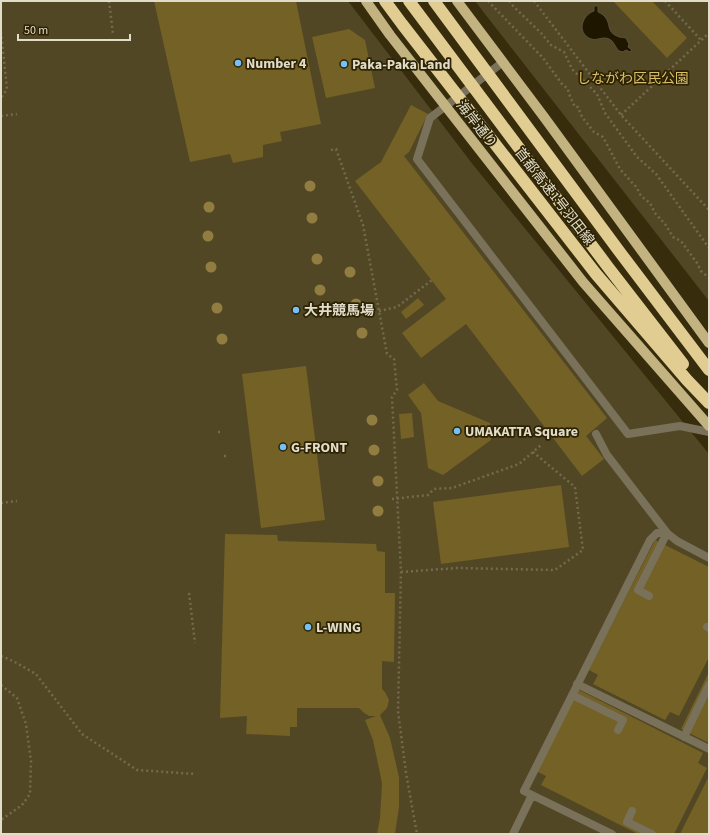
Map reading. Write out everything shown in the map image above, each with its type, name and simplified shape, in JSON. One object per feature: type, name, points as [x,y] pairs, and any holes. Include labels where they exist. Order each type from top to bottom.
[{"type":"highway","name":"首都高速1号羽田線","points":[[385,1],[596,274],[687,380],[709,403]]},
{"type":"highway","points":[[409,1],[613,273],[709,396]]},
{"type":"highway","name":"首都高速1号羽田線","points":[[434,1],[617,249],[709,370]]},
{"type":"main road","name":"海岸通り","points":[[366,1],[390,35],[583,282],[709,426]]},
{"type":"main road","points":[[457,1],[544,117],[709,343]]},
{"type":"lane","points":[[503,62],[430,118],[417,159],[628,434],[680,426],[709,432]]},
{"type":"lane","points":[[596,434],[607,455],[667,533],[677,541],[709,558]]},
{"type":"lane","points":[[612,834],[524,790],[650,540],[657,533],[667,533]]},
{"type":"lane","points":[[649,596],[638,590],[667,533]]},
{"type":"lane","points":[[577,684],[709,749]]},
{"type":"lane","points":[[684,737],[709,685]]},
{"type":"lane","points":[[572,695],[623,720],[618,730]]},
{"type":"lane","points":[[513,834],[532,795]]},
{"type":"lane","points":[[632,812],[627,822],[652,834]]},
{"type":"path","points":[[109,1],[113,34]]},
{"type":"path","points":[[488,1],[543,58],[562,84],[568,89],[575,107],[578,107],[582,116],[590,127],[603,137],[620,169],[637,188],[641,196],[650,203],[655,213],[665,224],[673,237],[681,241],[701,271],[709,278]]},
{"type":"path","points":[[509,1],[551,45],[564,52],[572,69],[597,94],[605,113],[637,157],[656,174],[709,248]]},
{"type":"path","points":[[534,1],[621,115],[709,210]]},
{"type":"path","points":[[665,1],[702,40]]},
{"type":"path","points":[[1,32],[7,89],[1,98]]},
{"type":"path","points":[[621,115],[709,33]]},
{"type":"path","points":[[1,116],[17,114]]},
{"type":"path","points":[[331,150],[336,149],[363,225],[387,354],[394,359],[395,366],[397,390],[392,397],[401,572],[398,711],[406,773],[417,834]]},
{"type":"path","points":[[379,311],[397,307],[432,280]]},
{"type":"path","points":[[392,499],[428,495],[434,490],[452,488],[519,464],[541,445]]},
{"type":"path","points":[[401,572],[457,568],[555,570],[583,550],[575,487],[533,452]]},
{"type":"path","points":[[1,503],[17,501]]},
{"type":"path","points":[[189,593],[195,643]]},
{"type":"path","points":[[1,656],[36,674],[82,734],[137,770],[195,774]]},
{"type":"path","points":[[1,685],[17,698],[26,724],[31,761],[30,794],[22,805],[1,820]]},
{"type":"green space","name":"大井競馬場","points":[[1,1],[348,1],[474,166],[709,454],[709,834],[1,834]]},
{"type":"green space","name":"しながわ区民公園","points":[[475,1],[709,1],[709,301],[485,14]]},
{"type":"shaded area","points":[[594,6],[598,6],[598,12],[606,18],[613,34],[626,38],[629,44],[628,47],[632,50],[630,52],[626,50],[623,52],[619,51],[609,39],[591,39],[583,33],[582,24],[586,16],[594,11]]},
{"type":"building","name":"Number 4","points":[[154,1],[296,1],[321,124],[280,132],[282,141],[263,145],[263,157],[233,163],[230,154],[190,162]]},
{"type":"building","points":[[613,1],[652,1],[687,38],[667,58]]},
{"type":"building","name":"Paka-Paka Land","points":[[349,29],[365,40],[375,88],[326,98],[312,37]]},
{"type":"building","points":[[411,105],[428,114],[409,152],[404,156],[607,418],[586,436],[604,459],[582,476],[466,324],[421,358],[402,333],[446,299],[355,181],[381,162]]},
{"type":"building","points":[[418,298],[424,305],[406,319],[401,312]]},
{"type":"building","name":"G-FRONT","points":[[306,366],[325,520],[261,528],[242,374]]},
{"type":"building","name":"UMAKATTA Square","points":[[424,383],[438,401],[490,423],[491,440],[443,475],[428,468],[421,413],[408,395]]},
{"type":"building","points":[[412,413],[414,437],[401,439],[399,414]]},
{"type":"building","points":[[561,485],[569,547],[441,564],[433,502]]},
{"type":"building","name":"L-WING","points":[[225,534],[277,535],[278,541],[376,544],[377,551],[385,552],[385,593],[395,593],[394,662],[382,661],[382,689],[389,700],[387,708],[380,715],[390,738],[399,777],[399,807],[395,834],[377,834],[380,818],[382,783],[373,740],[365,720],[376,716],[369,716],[359,708],[297,708],[297,727],[290,727],[290,736],[246,734],[247,716],[220,718]]},
{"type":"building","points":[[655,540],[709,567],[709,657],[679,716],[670,712],[665,720],[593,684],[598,675],[589,670]]},
{"type":"building","points":[[709,672],[709,743],[681,729]]},
{"type":"building","points":[[577,689],[703,753],[698,763],[707,768],[674,834],[638,834],[541,785],[546,776],[536,771]]},
{"type":"building","points":[[709,776],[709,834],[680,834]]},
{"type":"place","name":"Number 4","points":[[238,63]]},
{"type":"place","name":"Paka-Paka Land","points":[[344,64]]},
{"type":"place","name":"大井競馬場","points":[[296,310]]},
{"type":"place","name":"UMAKATTA Square","points":[[457,431]]},
{"type":"place","name":"G-FRONT","points":[[283,447]]},
{"type":"place","name":"L-WING","points":[[308,627]]}]
